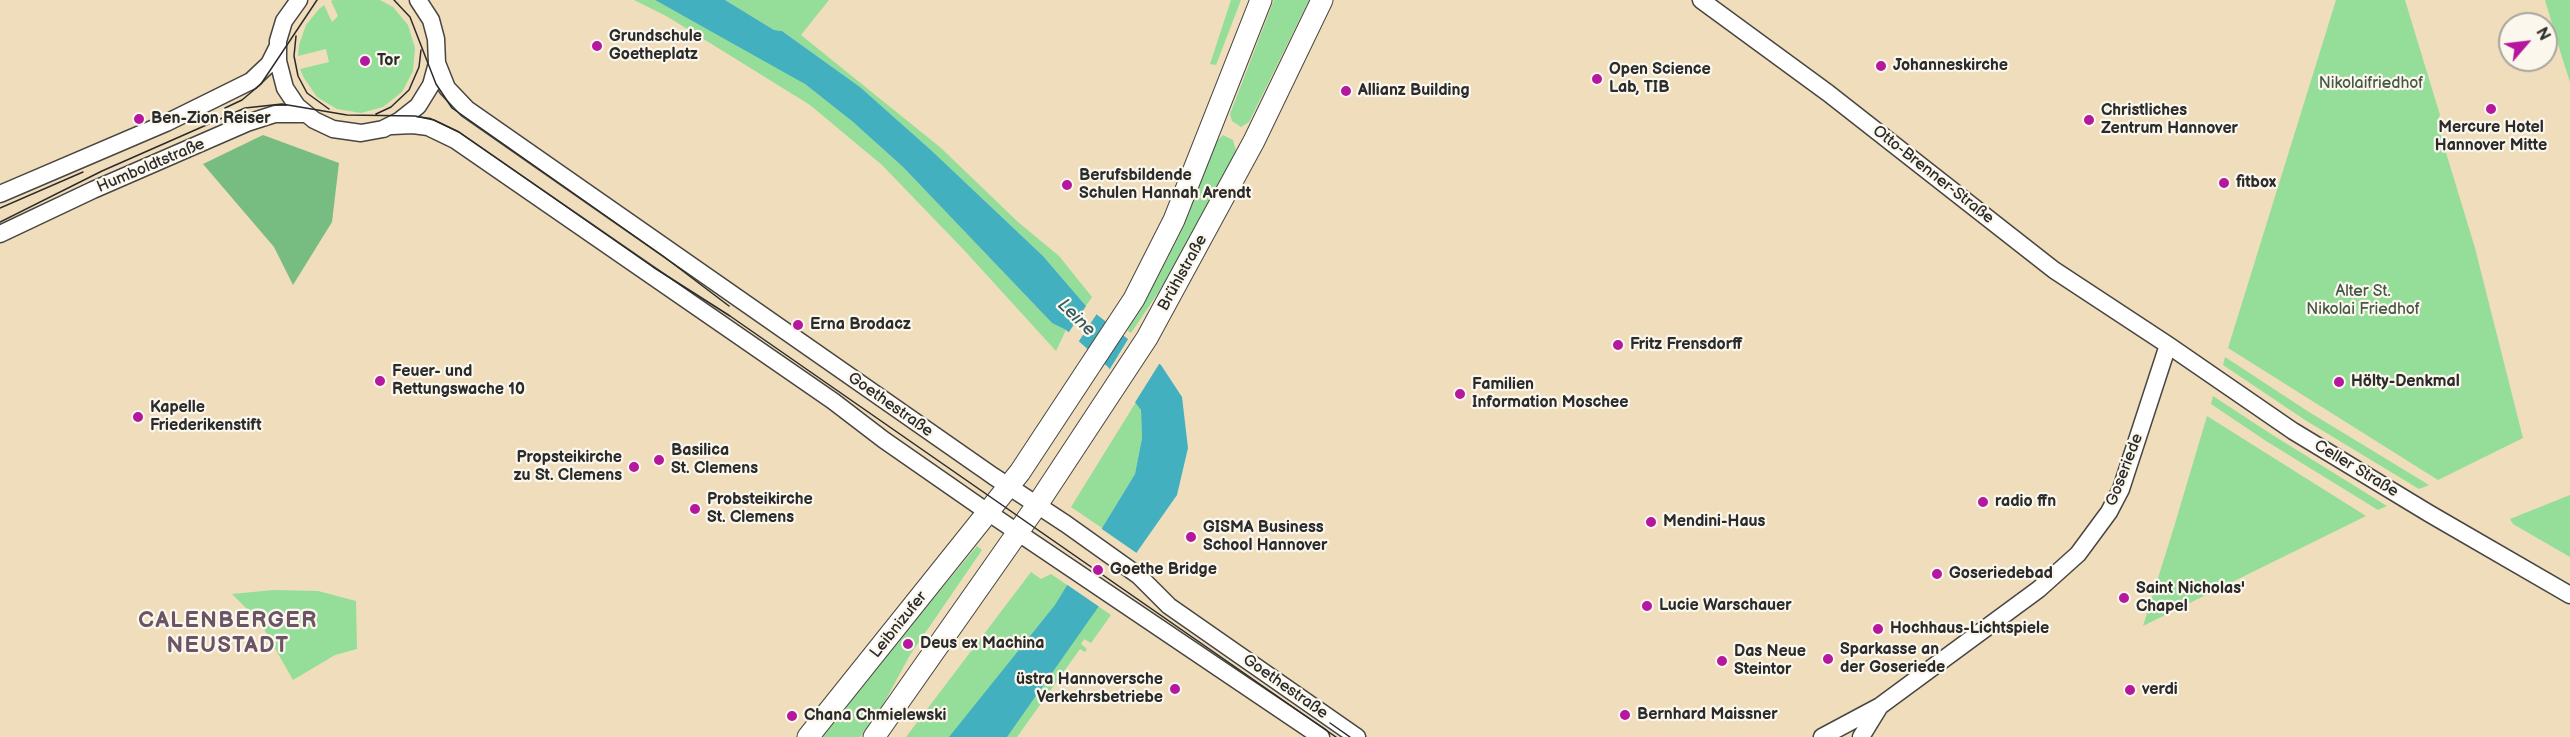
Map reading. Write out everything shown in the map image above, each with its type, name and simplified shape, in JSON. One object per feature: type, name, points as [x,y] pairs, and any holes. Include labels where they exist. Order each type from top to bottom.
[{"type":"main road","name":"Brühlstraße","points":[[989,513],[1090,366],[1147,276],[1174,220],[1261,0]]},
{"type":"main road","name":"Brühlstraße","points":[[1018,531],[1147,338],[1254,141],[1322,0]]},
{"type":"main road","name":"Leibnizufer","points":[[808,737],[989,513]]},
{"type":"main road","points":[[874,737],[1018,531]]},
{"type":"street","points":[[299,0],[284,21],[277,48],[280,73],[285,88],[297,106],[324,126],[353,133],[369,133],[392,126],[407,116],[424,97],[431,84],[438,49],[434,29],[418,0]]},
{"type":"street","name":"Otto-Brenner-Straße","points":[[1701,0],[1828,93],[2054,270],[2168,345]]},
{"type":"street","name":"Humboldtstraße","points":[[0,194],[166,123],[251,81],[268,64],[277,48]]},
{"type":"street","name":"Goethestraße","points":[[437,63],[447,88],[467,109],[1139,576],[1169,606],[1357,737]]},
{"type":"street","name":"Humboldtstraße","points":[[0,234],[93,190],[247,123],[275,114],[306,114]]},
{"type":"street","name":"Goethestraße","points":[[392,126],[428,127],[455,140],[833,401],[884,440],[989,513],[1321,737]]},
{"type":"street","name":"Celler Straße","points":[[2168,345],[2293,430],[2430,514],[2570,595]]},
{"type":"street","name":"Goseriede","points":[[1822,737],[1880,706],[2039,589],[2078,555],[2109,512],[2121,489],[2168,345]]},
{"type":"street","name":"Celler Straße","points":[[2550,582],[2570,588]]},
{"type":"street","name":"Goseriede","points":[[1862,737],[1880,706]]},
{"type":"street","points":[[1854,720],[1862,737]]},
{"type":"green space","points":[[380,0],[393,7],[408,25],[415,48],[413,71],[402,92],[383,107],[361,113],[337,109],[317,97],[304,78],[300,69],[329,62],[326,49],[298,56],[306,25],[319,9],[324,5],[332,22],[338,16],[331,1]]},
{"type":"green space","points":[[634,0],[655,0],[783,70],[805,84],[853,122],[903,167],[1052,323],[1066,330],[1056,351],[882,165],[810,105],[668,17]]},
{"type":"green space","points":[[725,0],[829,0],[801,35],[941,148],[1018,222],[1059,256],[1092,297],[1086,306],[1043,256],[932,151],[860,87],[782,31],[774,30]]},
{"type":"green space","points":[[1231,0],[1241,0],[1216,65],[1210,64]]},
{"type":"green space","points":[[1274,0],[1309,0],[1249,122],[1241,127],[1232,121],[1230,114]]},
{"type":"green space","name":"Alter St. Nikolai Friedhof","points":[[2336,0],[2405,0],[2440,115],[2437,123],[2475,248],[2523,438],[2438,480],[2228,348]]},
{"type":"green space","points":[[2545,0],[2570,0],[2570,82],[2558,44],[2558,12],[2549,12]]},
{"type":"green space","points":[[263,135],[339,163],[332,222],[293,285],[274,247],[203,164]]},
{"type":"green space","points":[[1223,135],[1233,140],[1236,151],[1166,281],[1131,333],[1125,329],[1157,279],[1184,226],[1215,143]]},
{"type":"green space","points":[[2225,357],[2309,412],[2429,485],[2419,489],[2305,420],[2223,365]]},
{"type":"green space","points":[[2213,396],[2387,506],[2378,510],[2266,441],[2211,404]]},
{"type":"green space","points":[[1136,402],[1141,410],[1142,438],[1135,474],[1102,528],[1071,507]]},
{"type":"green space","points":[[2207,416],[2366,516],[2143,626],[2174,527]]},
{"type":"green space","points":[[2570,495],[2570,557],[2513,524],[2510,519]]},
{"type":"green space","points":[[977,546],[982,550],[910,655],[878,714],[860,737],[818,737]]},
{"type":"green space","points":[[1031,572],[1041,579],[1051,574],[1111,615],[1091,643],[1084,639],[1081,644],[1087,649],[1085,652],[1080,649],[1017,737],[906,737]]},
{"type":"green space","points":[[273,590],[318,591],[356,601],[357,649],[335,655],[293,680],[260,622],[232,594]]},
{"type":"water","name":"Leine","points":[[655,0],[725,0],[774,30],[782,31],[860,87],[932,151],[1043,256],[1086,306],[1161,365],[1182,397],[1188,448],[1177,495],[1007,737],[949,737],[1055,605],[1135,474],[1142,438],[1141,410],[1108,367],[1066,330],[1052,323],[903,167],[853,122],[805,84]]},
{"type":"pier","points":[[1088,303],[1098,312],[1077,344],[1067,335]]},
{"type":"pier","points":[[1130,336],[1161,361],[1134,404],[1108,372]]},
{"type":"pier","name":"Goethe Bridge","points":[[1099,527],[1138,554],[1101,608],[1066,584]]},
{"type":"tram line","points":[[225,108],[242,100],[261,84],[317,0]]},
{"type":"tram line","points":[[394,0],[410,17],[436,84],[452,108],[663,256],[729,306]]},
{"type":"tram line","points":[[296,36],[294,56],[298,76],[307,93],[329,109]]},
{"type":"tram line","points":[[376,114],[391,107],[409,90],[419,67],[421,50]]},
{"type":"tram line","points":[[0,222],[102,171],[245,108],[282,104],[347,115],[415,116],[434,120],[459,132],[653,267],[730,316],[1336,737]]},
{"type":"tram line","points":[[0,208],[83,172]]},
{"type":"tram line","points":[[1330,723],[1350,737]]},
{"type":"place","name":"Grundschule Goetheplatz","points":[[597,46]]},
{"type":"place","name":"Tor","points":[[365,61]]},
{"type":"place","name":"Johanneskirche","points":[[1881,66]]},
{"type":"place","name":"Open Science Lab, TIB","points":[[1597,79]]},
{"type":"place","name":"Allianz Building","points":[[1346,91]]},
{"type":"place","name":"Mercure Hotel Hannover Mitte","points":[[2491,109]]},
{"type":"place","name":"Ben-Zion Reiser","points":[[139,119]]},
{"type":"place","name":"Christliches Zentrum Hannover","points":[[2089,120]]},
{"type":"place","name":"fitbox","points":[[2224,183]]},
{"type":"place","name":"Berufsbildende Schulen Hannah Arendt","points":[[1067,185]]},
{"type":"place","name":"Erna Brodacz","points":[[798,325]]},
{"type":"place","name":"Fritz Frensdorff","points":[[1618,345]]},
{"type":"place","name":"Feuer- und Rettungswache 10","points":[[380,381]]},
{"type":"place","name":"Hölty-Denkmal","points":[[2339,382]]},
{"type":"place","name":"Familien Information Moschee","points":[[1460,394]]},
{"type":"place","name":"Kapelle Friederikenstift","points":[[138,417]]},
{"type":"place","name":"Basilica St. Clemens","points":[[659,460]]},
{"type":"place","name":"Propsteikirche zu St. Clemens","points":[[634,467]]},
{"type":"place","name":"radio ffn","points":[[1983,502]]},
{"type":"place","name":"Probsteikirche St. Clemens","points":[[695,509]]},
{"type":"place","name":"Mendini-Haus","points":[[1651,522]]},
{"type":"place","name":"GISMA Business School Hannover","points":[[1191,537]]},
{"type":"place","name":"Goethe Bridge","points":[[1098,570]]},
{"type":"place","name":"Goseriedebad","points":[[1937,574]]},
{"type":"place","name":"Saint Nicholas' Chapel","points":[[2124,598]]},
{"type":"place","name":"Lucie Warschauer","points":[[1647,606]]},
{"type":"place","name":"Hochhaus-Lichtspiele","points":[[1878,629]]},
{"type":"place","name":"Deus ex Machina","points":[[908,644]]},
{"type":"place","name":"Sparkasse an der Goseriede","points":[[1828,659]]},
{"type":"place","name":"Das Neue Steintor","points":[[1722,661]]},
{"type":"place","name":"üstra Hannoversche Verkehrsbetriebe","points":[[1175,689]]},
{"type":"place","name":"verdi","points":[[2130,690]]},
{"type":"place","name":"Bernhard Maissner","points":[[1625,715]]},
{"type":"place","name":"Chana Chmielewski","points":[[792,716]]},
{"type":"district","name":"CALENBERGER NEUSTADT","points":[[228,634]]},
{"type":"park label","name":"Nikolaifriedhof","points":[[2371,84]]}]
